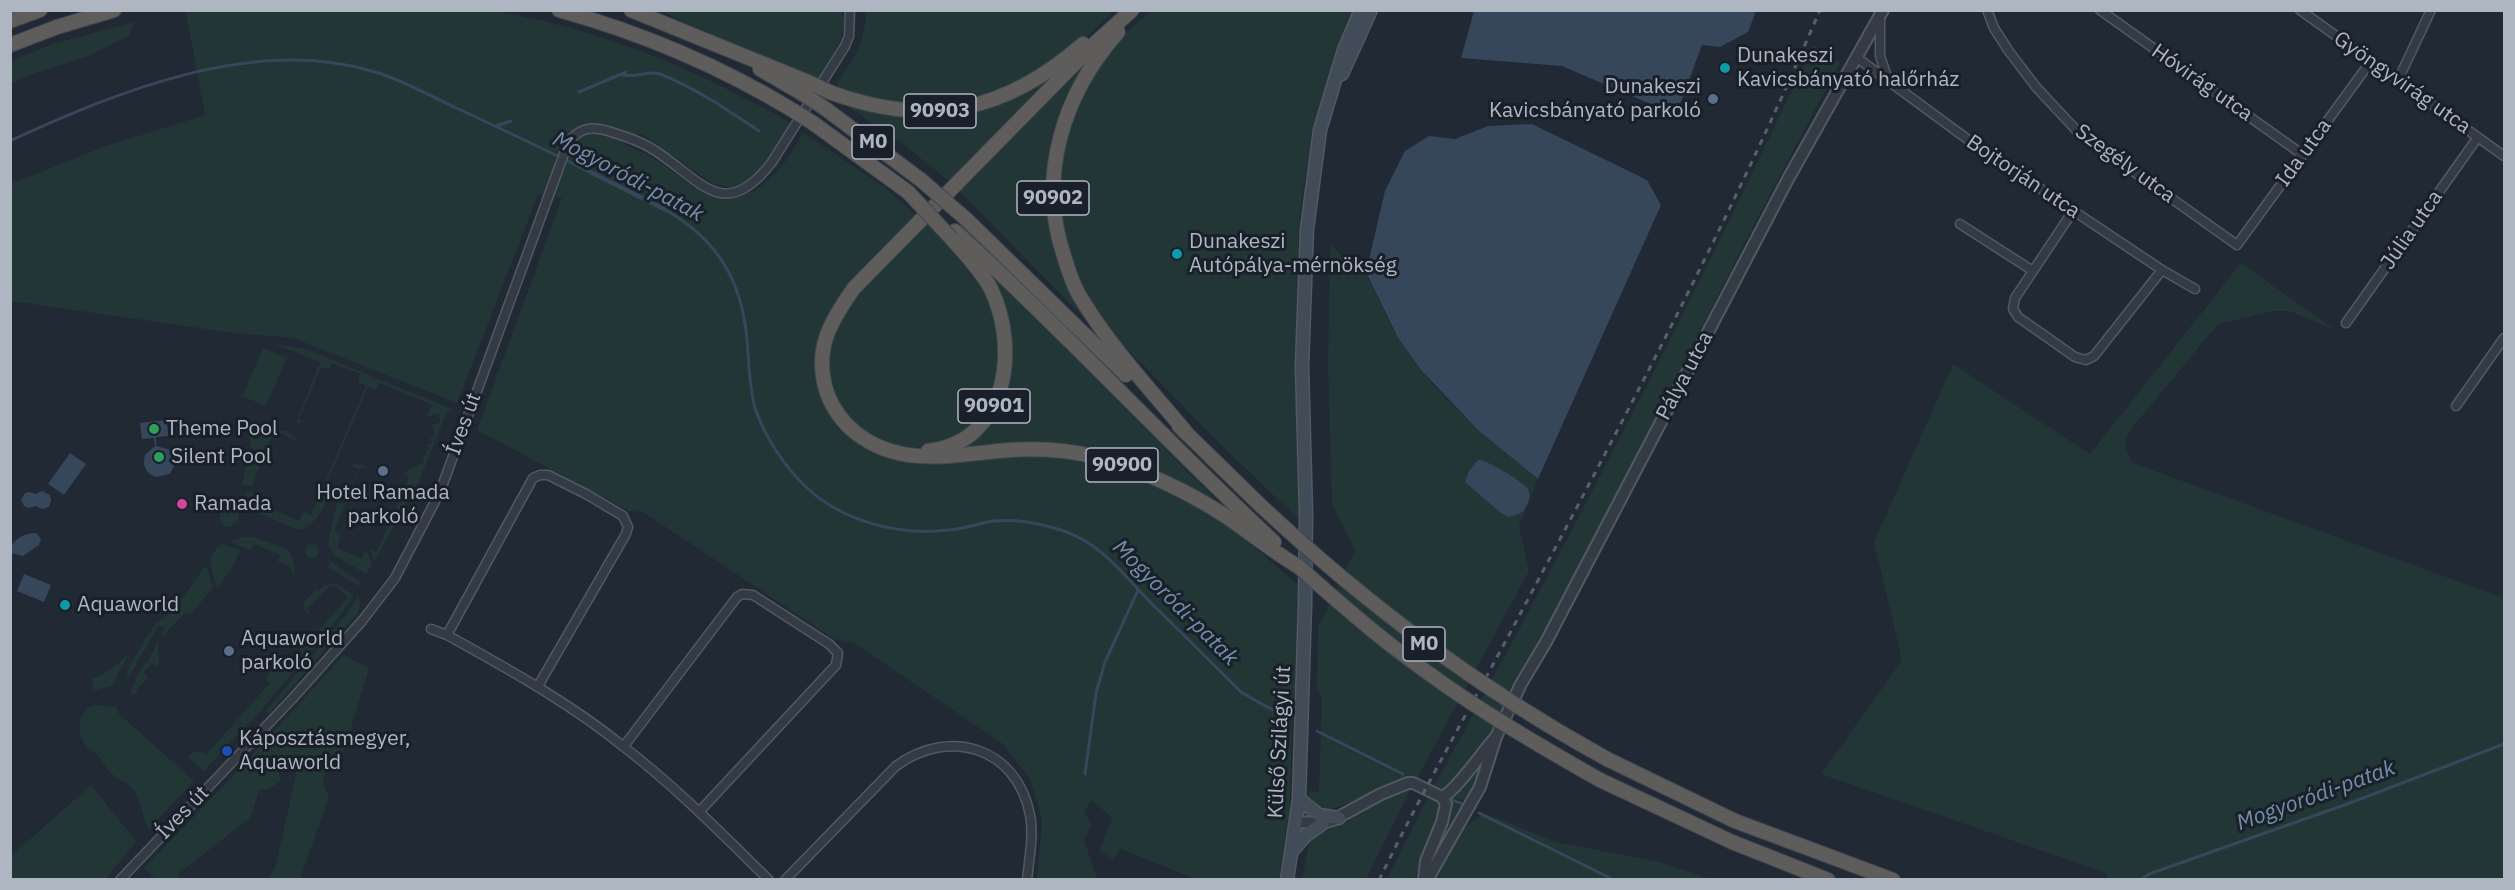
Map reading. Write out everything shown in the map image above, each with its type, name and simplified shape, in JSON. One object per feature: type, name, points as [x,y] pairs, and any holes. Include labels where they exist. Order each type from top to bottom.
[{"type":"highway","points":[[10,21],[40,10]]},
{"type":"highway","points":[[10,45],[57,27],[114,10]]},
{"type":"highway","name":"M0","points":[[559,10],[626,31],[692,57],[745,83],[813,123],[908,192]]},
{"type":"highway","name":"M0","points":[[631,10],[735,54],[806,88],[823,107],[921,180],[966,219],[1259,504],[1334,572],[1424,644],[1513,705],[1607,759],[1735,821],[1893,879]]},
{"type":"highway","name":"90903","points":[[806,88],[869,104],[915,111],[953,110],[983,103],[1034,82],[1060,64],[1118,10]]},
{"type":"highway","name":"90901","points":[[1110,28],[1124,10]]},
{"type":"highway","name":"90901","points":[[908,192],[953,234],[991,289],[999,315],[1005,361],[999,394],[986,419],[969,435],[954,444],[920,452],[890,451],[865,440],[848,426],[834,409],[825,386],[822,362],[823,343],[834,318],[854,288],[1110,28],[1132,10]]},
{"type":"highway","name":"90902","points":[[1137,10],[1097,57],[1071,102],[1060,131],[1055,157],[1054,216],[1059,242],[1077,293],[1121,357],[1185,431]]},
{"type":"highway","name":"M0","points":[[953,234],[1031,302],[1224,497],[1251,528],[1373,631],[1444,685],[1539,746],[1600,780],[1732,842],[1828,879]]},
{"type":"highway","name":"90900","points":[[890,451],[911,457],[926,458],[1011,450],[1050,449],[1075,452],[1121,465],[1169,484],[1251,528]]},
{"type":"main road","points":[[1330,96],[1344,50],[1361,10]]},
{"type":"main road","points":[[1330,96],[1352,55],[1371,10]]},
{"type":"main road","name":"Külső Szilágyi út","points":[[1287,879],[1299,799],[1305,605],[1306,514],[1302,378],[1304,285],[1307,232],[1316,153],[1330,96]]},
{"type":"main road","points":[[1299,799],[1319,815],[1339,818]]},
{"type":"main road","points":[[1292,851],[1306,835],[1323,823]]},
{"type":"street","name":"Szegély utca","points":[[1987,10],[1994,28],[2013,57],[2036,87],[2078,132],[2237,245]]},
{"type":"street","name":"Hóvirág utca","points":[[2100,10],[2303,155]]},
{"type":"street","name":"Gyöngyvirág utca","points":[[2300,10],[2505,156]]},
{"type":"street","points":[[2398,80],[2431,10]]},
{"type":"street","name":"Íves út","points":[[120,879],[293,698],[362,621],[395,578],[440,492],[568,143],[575,133],[582,129],[599,129],[627,137],[655,151],[703,187],[722,193],[735,192],[753,184],[761,176],[792,130],[845,46],[849,36],[849,12]]},
{"type":"street","name":"Pálya utca","points":[[1496,737],[1521,684],[1546,642],[1783,190],[1881,14]]},
{"type":"street","name":"Pálya utca","points":[[1881,14],[1879,45],[1882,62],[1890,82]]},
{"type":"street","name":"Bojtorján utca","points":[[1856,57],[2073,211],[2195,289]]},
{"type":"street","name":"Ida utca","points":[[2237,245],[2371,61]]},
{"type":"street","points":[[1872,70],[1879,68],[1882,62]]},
{"type":"street","name":"Júlia utca","points":[[2346,323],[2478,137]]},
{"type":"street","points":[[2073,211],[2015,298],[2013,309],[2018,317],[2075,357],[2086,360],[2094,356],[2162,270]]},
{"type":"street","points":[[1960,224],[2033,271]]},
{"type":"street","points":[[2456,406],[2505,338]]},
{"type":"street","points":[[447,635],[533,478],[548,475],[586,494],[623,516],[628,527],[538,686]]},
{"type":"street","points":[[624,746],[737,597],[742,594],[753,596],[830,644],[838,653],[836,664],[699,812]]},
{"type":"street","points":[[432,629],[447,635],[538,686],[624,746],[699,812],[769,879]]},
{"type":"street","points":[[1425,879],[1475,795],[1491,758],[1496,737]]},
{"type":"street","points":[[1442,797],[1450,793],[1496,737]]},
{"type":"street","points":[[785,879],[896,766],[910,755],[925,749],[957,746],[987,754],[1003,764],[1017,779],[1031,817],[1027,879]]},
{"type":"street","points":[[1296,822],[1323,823],[1339,818],[1402,784],[1413,783],[1442,797],[1446,804],[1442,822],[1426,861],[1425,879]]},
{"type":"shaded area","points":[[205,10],[494,11],[559,25],[654,56],[769,110],[792,125],[759,175],[735,189],[712,183],[642,134],[633,135],[624,144],[650,156],[699,190],[716,197],[733,198],[748,194],[774,174],[795,147],[803,132],[884,187],[917,216],[827,318],[817,347],[820,388],[873,451],[1066,455],[1161,483],[1226,522],[1300,587],[1297,676],[1292,717],[1290,806],[1279,879],[1195,879],[1121,849],[1113,859],[1099,851],[1112,818],[1092,800],[1084,811],[1091,825],[1084,839],[1097,879],[1037,879],[1042,820],[1030,779],[1003,744],[854,643],[834,639],[643,512],[629,511],[477,430],[562,198],[538,195],[457,403],[293,338],[227,332],[11,301],[11,184],[103,147],[205,115],[186,13]]},
{"type":"shaded area","points":[[841,10],[844,28],[841,38],[818,81],[659,11]]},
{"type":"shaded area","points":[[867,11],[1114,11],[1080,44],[1033,79],[951,106],[870,102],[835,88],[859,47]]},
{"type":"shaded area","points":[[1150,11],[1357,11],[1341,47],[1313,127],[1299,218],[1297,367],[1299,519],[1207,431],[1108,328],[1086,296],[1065,242],[1060,185],[1069,127],[1079,100],[1104,56]]},
{"type":"shaded area","points":[[134,22],[129,36],[89,56],[11,83],[11,61],[53,44]]},
{"type":"shaded area","points":[[1813,45],[1840,63],[1757,219],[1549,626],[1516,680],[1492,736],[1444,791],[1433,787],[1623,432],[1720,240]]},
{"type":"shaded area","points":[[1082,64],[1084,65],[1054,128],[1047,164],[1046,202],[1057,257],[1066,280],[1089,323],[958,190]]},
{"type":"shaded area","points":[[1053,75],[949,181],[900,142],[849,107],[905,116],[955,115],[979,111],[1003,102]]},
{"type":"shaded area","points":[[927,221],[966,263],[985,291],[995,318],[1000,363],[998,378],[989,405],[976,421],[944,441],[929,446],[900,447],[872,436],[859,426],[841,406],[830,377],[830,346],[840,321],[862,290]]},
{"type":"shaded area","points":[[1330,244],[1342,258],[1353,258],[1361,267],[1398,338],[1427,378],[1462,414],[1538,479],[1519,526],[1529,571],[1400,810],[1366,879],[1302,880],[1310,838],[1349,821],[1348,803],[1325,812],[1307,802],[1309,791],[1319,792],[1322,698],[1317,689],[1318,627],[1355,550],[1332,505],[1328,364]]},
{"type":"shaded area","points":[[2241,263],[2335,330],[2290,311],[2274,311],[2218,324],[2132,428],[2126,442],[2128,454],[2133,463],[2504,598],[2504,879],[2107,879],[2106,873],[1821,774],[1902,660],[1874,542],[1953,364],[2090,454]]},
{"type":"shaded area","points":[[987,271],[1213,499],[1170,477],[1121,458],[959,450],[959,447],[989,416],[1004,395],[1009,382],[1011,366],[1007,333]]},
{"type":"shaded area","points":[[272,343],[308,350],[452,409],[451,412],[447,411],[419,481],[374,562],[370,549],[377,552],[409,477],[403,473],[424,462],[422,457],[427,455],[425,450],[429,449],[427,445],[432,443],[430,438],[435,436],[432,425],[440,422],[439,413],[427,417],[432,405],[379,383],[376,390],[368,387],[322,494],[328,497],[317,517],[305,528],[299,530],[258,513],[244,491],[257,493],[254,501],[299,521],[303,512],[311,515],[366,386],[358,382],[360,374],[332,363],[329,370],[321,367],[299,419],[305,422],[296,423],[320,362]]},
{"type":"shaded area","points":[[263,348],[287,358],[266,406],[242,396]]},
{"type":"shaded area","points":[[275,430],[286,431],[297,439],[297,442]]},
{"type":"shaded area","points":[[275,430],[264,455],[251,448],[249,434],[256,440],[269,431]]},
{"type":"shaded area","points":[[253,463],[260,465],[252,487],[242,484],[245,469]]},
{"type":"shaded area","points":[[354,464],[364,465],[368,469],[361,467],[334,531],[341,534],[337,548],[361,558],[365,551],[367,552],[372,565],[366,574],[334,555],[328,544],[337,502],[344,504],[359,469],[352,466]]},
{"type":"shaded area","points":[[232,501],[239,508],[238,520],[230,527],[224,526],[219,519],[223,502]]},
{"type":"shaded area","points":[[242,537],[254,537],[289,550],[294,562],[294,575],[289,566],[278,562],[280,555],[254,544],[251,550],[230,542]]},
{"type":"shaded area","points":[[222,544],[240,550],[233,567],[217,588],[209,559]]},
{"type":"shaded area","points":[[309,544],[315,544],[319,551],[315,558],[309,558],[305,554],[305,548]]},
{"type":"shaded area","points":[[330,561],[361,582],[359,586],[328,567]]},
{"type":"shaded area","points":[[206,565],[213,588],[189,616],[186,612],[159,640],[165,628],[159,625],[124,685],[130,665],[155,624],[172,612]]},
{"type":"shaded area","points":[[337,584],[353,595],[342,613],[263,708],[204,771],[187,757],[194,752],[201,751],[206,755],[270,683],[265,678],[273,669],[279,673],[348,598],[337,586],[330,586],[307,609],[310,614],[305,612],[303,603],[316,589],[318,591],[325,585]]},
{"type":"shaded area","points":[[358,596],[360,601],[358,613],[269,713],[266,711],[347,614]]},
{"type":"shaded area","points":[[158,642],[159,664],[157,667],[152,663],[143,673],[148,677],[137,689],[137,693],[131,696],[131,689],[144,663],[147,663]]},
{"type":"shaded area","points":[[128,654],[112,686],[94,690],[91,679],[111,669]]},
{"type":"shaded area","points":[[344,655],[369,668],[344,751],[328,761],[323,783],[329,797],[300,879],[268,879],[276,866],[297,769],[289,760],[285,760],[278,771],[281,781],[269,789],[259,790],[251,817],[178,874],[180,879],[156,879],[144,868]]},
{"type":"shaded area","points":[[94,705],[116,707],[119,714],[194,781],[149,829],[134,791],[110,772],[83,741],[80,723],[84,712]]},
{"type":"shaded area","points":[[1491,746],[1478,779],[1464,801],[1450,797],[1462,787]]},
{"type":"shaded area","points":[[91,785],[136,841],[106,879],[11,879],[11,856]]},
{"type":"shaded area","points":[[1430,793],[1438,798],[1442,807],[1415,879],[1386,880]]},
{"type":"shaded area","points":[[1448,801],[1461,806],[1430,864]]},
{"type":"shaded area","points":[[1484,813],[1556,842],[1659,862],[1710,879],[1435,880],[1462,829]]},
{"type":"water","points":[[1474,10],[1756,11],[1748,32],[1720,47],[1702,45],[1676,115],[1562,66],[1461,58]]},
{"type":"water","points":[[1532,124],[1647,180],[1661,205],[1538,479],[1478,430],[1421,370],[1398,338],[1366,272],[1385,191],[1405,151],[1429,136],[1455,139],[1488,126]]},
{"type":"water","points":[[575,162],[667,208],[665,212],[574,166]]},
{"type":"water","name":"Silent Pool","points":[[167,420],[168,436],[156,437],[156,446],[171,450],[175,464],[170,474],[156,477],[147,472],[144,463],[145,455],[155,446],[154,438],[142,439],[140,423]]},
{"type":"water","points":[[70,453],[86,464],[64,495],[48,484]]},
{"type":"water","points":[[1478,460],[1504,472],[1528,489],[1529,498],[1523,512],[1509,517],[1501,513],[1465,482],[1469,471]]},
{"type":"water","points":[[42,491],[50,495],[49,507],[42,509],[36,506],[29,508],[24,506],[21,500],[25,493],[36,494]]},
{"type":"water","points":[[36,533],[41,539],[39,545],[23,556],[11,553],[11,546],[19,538]]},
{"type":"water","points":[[24,574],[51,585],[44,602],[17,591]]},
{"type":"waterway","name":"Mogyoródi-patak","points":[[10,141],[96,104],[142,87],[188,74],[236,64],[283,60],[330,62],[385,75],[578,166]]},
{"type":"waterway","points":[[579,92],[626,72]]},
{"type":"waterway","points":[[623,75],[651,73],[673,79],[698,92],[759,131]]},
{"type":"waterway","points":[[496,126],[511,121]]},
{"type":"waterway","name":"Mogyoródi-patak","points":[[664,209],[699,234],[724,263],[733,280],[744,318],[755,408],[770,440],[783,460],[806,487],[821,499],[855,518],[892,528],[930,531],[955,529],[994,521],[1010,521],[1045,525],[1075,535],[1088,542],[1121,570],[1241,692],[1265,706],[1292,717]]},
{"type":"waterway","points":[[1085,774],[1096,693],[1105,662],[1138,590]]},
{"type":"waterway","name":"Mogyoródi-patak","points":[[1317,731],[1403,774]]},
{"type":"waterway","name":"Mogyoródi-patak","points":[[2140,880],[2149,874],[2350,803],[2504,744]]},
{"type":"waterway","name":"Mogyoródi-patak","points":[[1449,799],[1463,804]]},
{"type":"waterway","name":"Mogyoródi-patak","points":[[1479,813],[1614,880]]},
{"type":"railway","points":[[1379,880],[1672,325],[1748,169],[1820,10]]},
{"type":"place","name":"Dunakeszi Kavicsbányató halőrház","points":[[1725,68]]},
{"type":"place","name":"Dunakeszi Kavicsbányató parkoló","points":[[1713,99]]},
{"type":"place","name":"Dunakeszi Autópálya-mérnökség","points":[[1177,254]]},
{"type":"place","name":"Theme Pool","points":[[154,429]]},
{"type":"place","name":"Silent Pool","points":[[159,457]]},
{"type":"place","name":"Hotel Ramada parkoló","points":[[383,471]]},
{"type":"place","name":"Ramada","points":[[182,504]]},
{"type":"place","name":"Aquaworld","points":[[65,605]]},
{"type":"place","name":"Aquaworld parkoló","points":[[229,651]]},
{"type":"place","name":"Káposztásmegyer, Aquaworld","points":[[227,751]]}]
